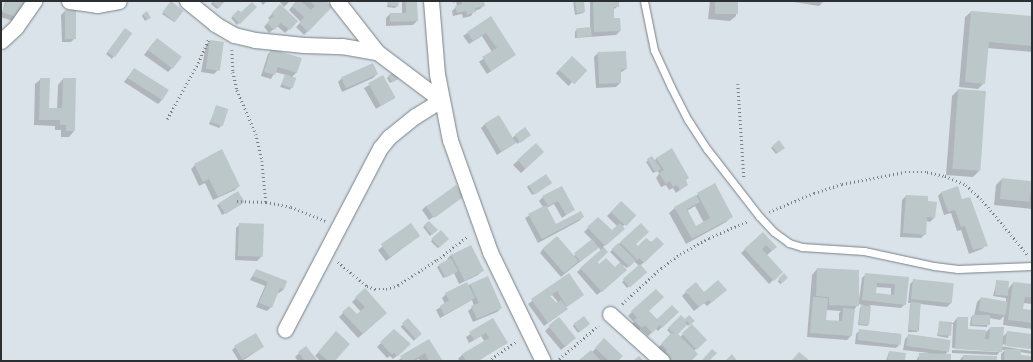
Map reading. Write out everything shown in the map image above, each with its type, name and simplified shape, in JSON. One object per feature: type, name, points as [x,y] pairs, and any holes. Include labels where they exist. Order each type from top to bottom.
[{"type":"street","points":[[1,41],[16,27],[34,1]]},
{"type":"street","points":[[69,1],[97,5],[119,1]]},
{"type":"street","points":[[187,1],[215,24],[234,35],[255,40],[342,46],[377,52]]},
{"type":"street","points":[[337,1],[377,52],[441,100]]},
{"type":"street","points":[[431,1],[432,32],[441,100],[450,140],[490,252],[543,361]]},
{"type":"street","points":[[285,330],[326,252],[340,229],[380,148],[389,137],[415,116],[441,100]]},
{"type":"street","points":[[610,314],[662,361]]},
{"type":"lane","points":[[644,1],[654,50],[671,87],[706,149],[774,232],[789,243],[802,247],[864,251],[934,266],[958,269],[1032,266]]},
{"type":"path","points":[[167,119],[198,63],[215,24]]},
{"type":"path","points":[[234,35],[231,55],[233,72],[237,90],[256,134],[262,161],[266,202]]},
{"type":"path","points":[[738,84],[744,170],[744,196]]},
{"type":"path","points":[[557,361],[661,268],[680,254],[709,238],[814,193],[842,184],[905,172],[927,172],[945,176],[966,185],[983,201],[1032,259]]},
{"type":"path","points":[[237,201],[266,202],[296,209],[314,215],[340,229]]},
{"type":"path","points":[[326,252],[367,286],[375,289],[386,289],[398,285],[437,260],[480,225]]},
{"type":"path","points":[[488,361],[529,333]]},
{"type":"building","points":[[7,1],[26,1],[19,18],[2,12]]},
{"type":"building","points":[[171,1],[184,11],[175,22],[162,12]]},
{"type":"building","points":[[220,1],[223,3],[219,8],[212,2]]},
{"type":"building","points":[[296,1],[301,1],[311,10],[315,6],[310,1],[326,1],[332,7],[308,32],[299,23],[304,17],[292,6]]},
{"type":"building","points":[[389,1],[399,1],[398,7],[388,5]]},
{"type":"building","points":[[406,1],[417,1],[418,21],[390,22],[390,13],[406,13]]},
{"type":"building","points":[[461,1],[484,1],[485,6],[475,8],[476,12],[467,15],[466,11],[457,13],[455,6],[462,4]]},
{"type":"building","points":[[575,1],[584,1],[585,12],[577,13]]},
{"type":"building","points":[[593,1],[619,1],[619,7],[614,7],[614,18],[620,18],[621,31],[594,32]]},
{"type":"building","points":[[715,1],[738,1],[738,14],[715,14]]},
{"type":"building","points":[[252,2],[257,7],[240,24],[232,16],[238,10],[241,12]]},
{"type":"building","points":[[280,4],[298,21],[290,30],[281,23],[274,30],[267,23],[274,15],[271,14]]},
{"type":"building","points":[[65,10],[76,10],[76,39],[65,39]]},
{"type":"building","points":[[147,11],[151,18],[147,20],[143,14]]},
{"type":"building","points":[[971,11],[1032,16],[1032,46],[989,42],[985,84],[965,82]]},
{"type":"building","points":[[491,16],[516,55],[491,71],[482,57],[497,48],[486,33],[473,41],[467,32]]},
{"type":"building","points":[[591,27],[592,36],[577,38],[576,29]]},
{"type":"building","points":[[125,28],[132,33],[115,58],[107,52]]},
{"type":"building","points":[[157,38],[182,57],[173,69],[148,50]]},
{"type":"building","points":[[210,40],[224,42],[220,71],[206,69]]},
{"type":"building","points":[[271,49],[302,58],[297,73],[278,67],[275,75],[264,72]]},
{"type":"building","points":[[626,51],[627,69],[621,69],[621,83],[599,84],[598,52]]},
{"type":"building","points":[[572,56],[587,70],[574,84],[559,70]]},
{"type":"building","points":[[373,63],[378,74],[346,88],[341,77]]},
{"type":"building","points":[[134,68],[169,90],[162,100],[128,78]]},
{"type":"building","points":[[396,71],[400,78],[392,82],[388,76]]},
{"type":"building","points":[[285,74],[296,78],[293,88],[281,84]]},
{"type":"building","points":[[383,75],[396,98],[381,106],[368,83]]},
{"type":"building","points":[[40,78],[50,78],[49,108],[62,108],[63,78],[76,78],[75,131],[66,131],[66,125],[60,125],[60,120],[39,120]]},
{"type":"building","points":[[958,89],[986,91],[980,171],[952,169]]},
{"type":"building","points":[[216,105],[228,109],[223,126],[210,122]]},
{"type":"building","points":[[499,115],[516,143],[501,152],[484,124]]},
{"type":"building","points":[[525,127],[531,135],[521,143],[515,135]]},
{"type":"building","points":[[779,140],[785,148],[778,153],[772,146]]},
{"type":"building","points":[[536,143],[544,152],[525,169],[517,160]]},
{"type":"building","points":[[672,148],[689,178],[686,180],[688,185],[680,190],[677,185],[673,187],[670,181],[666,184],[659,173],[664,170],[656,158]]},
{"type":"building","points":[[222,149],[240,186],[218,197],[209,179],[203,182],[194,164]]},
{"type":"building","points":[[652,156],[661,169],[655,172],[647,159]]},
{"type":"building","points":[[546,174],[552,183],[535,195],[529,186]]},
{"type":"building","points":[[1002,178],[1032,181],[1030,202],[1000,199]]},
{"type":"building","points":[[715,183],[733,217],[692,239],[674,207],[696,195],[700,202],[687,209],[696,226],[710,218],[697,193]]},
{"type":"building","points":[[456,185],[464,196],[434,218],[426,207]]},
{"type":"building","points":[[562,186],[575,210],[566,215],[558,201],[548,206],[542,196]]},
{"type":"building","points":[[958,186],[962,199],[970,197],[988,246],[973,250],[965,226],[961,227],[955,210],[948,212],[941,192]]},
{"type":"building","points":[[238,191],[245,202],[225,214],[218,203]]},
{"type":"building","points":[[906,195],[928,196],[928,201],[937,202],[935,218],[927,217],[926,235],[903,233]]},
{"type":"building","points":[[621,201],[636,215],[626,226],[611,212]]},
{"type":"building","points":[[546,205],[556,224],[581,211],[584,217],[542,239],[528,214]]},
{"type":"building","points":[[598,217],[612,230],[620,223],[625,229],[605,246],[587,227]]},
{"type":"building","points":[[429,221],[438,230],[432,235],[424,225]]},
{"type":"building","points":[[239,223],[264,224],[263,257],[238,256]]},
{"type":"building","points":[[411,223],[420,236],[390,257],[381,244]]},
{"type":"building","points":[[641,223],[649,232],[636,244],[638,246],[646,238],[651,242],[657,237],[664,244],[644,263],[639,258],[637,260],[620,242]]},
{"type":"building","points":[[441,230],[449,239],[439,248],[431,239]]},
{"type":"building","points":[[763,232],[777,247],[772,251],[766,245],[762,249],[783,272],[774,281],[744,249]]},
{"type":"building","points":[[557,236],[579,261],[564,273],[543,248]]},
{"type":"building","points":[[592,239],[599,248],[581,262],[574,253]]},
{"type":"building","points":[[618,243],[636,261],[629,267],[612,249]]},
{"type":"building","points":[[471,245],[484,271],[465,281],[451,255]]},
{"type":"building","points":[[604,247],[608,252],[598,262],[599,264],[606,258],[615,267],[620,262],[627,270],[602,292],[580,268]]},
{"type":"building","points":[[451,258],[458,271],[446,278],[439,265]]},
{"type":"building","points":[[640,264],[647,272],[630,287],[623,279]]},
{"type":"building","points":[[817,268],[859,270],[859,306],[829,305],[829,297],[816,296]]},
{"type":"building","points":[[256,269],[287,281],[284,290],[280,288],[272,308],[259,303],[268,282],[253,276]]},
{"type":"building","points":[[569,273],[584,295],[567,307],[557,291],[550,296],[557,303],[561,300],[568,309],[548,323],[531,299]]},
{"type":"building","points":[[784,273],[788,278],[782,283],[778,279]]},
{"type":"building","points":[[865,273],[909,277],[906,305],[862,300]],"holes":[[[877,283],[895,284],[894,295],[876,293]]]},
{"type":"building","points":[[488,276],[502,308],[477,319],[471,306],[479,303],[470,284]]},
{"type":"building","points":[[913,279],[954,283],[952,303],[911,299]]},
{"type":"building","points":[[718,280],[727,290],[711,303],[709,300],[699,307],[685,291],[696,282],[704,292]]},
{"type":"building","points":[[996,280],[1009,281],[1008,296],[995,295]]},
{"type":"building","points":[[467,282],[475,298],[444,315],[440,306],[449,300],[445,293]]},
{"type":"building","points":[[1013,282],[1032,284],[1032,298],[1025,297],[1023,309],[1032,310],[1032,323],[1008,320]]},
{"type":"building","points":[[365,288],[387,313],[363,334],[342,312],[349,306],[357,314],[365,307],[355,297]]},
{"type":"building","points":[[656,289],[664,297],[649,311],[657,319],[672,305],[679,312],[662,328],[660,325],[652,333],[645,325],[642,328],[634,320],[637,318],[631,311]]},
{"type":"building","points":[[813,297],[828,298],[826,320],[842,321],[843,308],[855,309],[852,336],[810,333]]},
{"type":"building","points":[[981,297],[1008,302],[1005,315],[979,311]]},
{"type":"building","points":[[911,302],[921,303],[918,331],[908,330]]},
{"type":"building","points":[[861,305],[871,306],[869,325],[859,324]]},
{"type":"building","points":[[681,315],[685,319],[689,315],[695,321],[690,325],[687,321],[685,323],[687,325],[678,334],[698,354],[691,361],[671,361],[664,354],[667,350],[661,344],[671,333],[674,334],[668,328]]},
{"type":"building","points":[[972,315],[990,315],[990,325],[972,325]]},
{"type":"building","points":[[584,316],[590,324],[580,332],[574,324]]},
{"type":"building","points":[[559,317],[576,338],[565,347],[548,326]]},
{"type":"building","points":[[957,317],[968,317],[968,329],[986,330],[985,339],[989,339],[990,327],[1004,327],[1002,352],[955,349]]},
{"type":"building","points":[[408,318],[422,334],[416,339],[402,323]]},
{"type":"building","points":[[493,318],[508,343],[477,361],[466,361],[462,354],[489,338],[486,333],[474,340],[469,332]]},
{"type":"building","points":[[939,321],[952,322],[951,336],[938,335]]},
{"type":"building","points":[[692,324],[707,340],[697,350],[682,334]]},
{"type":"building","points":[[394,329],[411,344],[398,356],[394,353],[392,355],[380,342]]},
{"type":"building","points":[[859,329],[902,334],[900,345],[858,340]]},
{"type":"building","points":[[336,331],[350,344],[335,361],[328,361],[318,352]]},
{"type":"building","points":[[1007,331],[1032,334],[1030,349],[1005,346]]},
{"type":"building","points":[[256,333],[264,347],[242,359],[234,346]]},
{"type":"building","points":[[908,334],[951,340],[949,352],[906,346]]},
{"type":"building","points":[[604,338],[623,356],[618,361],[609,361],[595,348]]},
{"type":"building","points":[[429,339],[443,361],[429,361],[425,353],[414,361],[403,361],[400,356]]},
{"type":"building","points":[[306,346],[318,361],[305,361],[298,352]]},
{"type":"building","points":[[712,349],[717,353],[709,361],[701,361]]},
{"type":"building","points":[[1005,349],[1021,349],[1021,355],[1032,356],[1032,361],[1004,361]]},
{"type":"building","points":[[591,350],[601,361],[578,361]]},
{"type":"building","points":[[889,351],[906,353],[905,361],[888,360]]},
{"type":"building","points":[[799,352],[810,361],[791,361]]},
{"type":"building","points":[[919,353],[951,354],[951,361],[919,361]]},
{"type":"building","points":[[732,354],[737,361],[725,361]]},
{"type":"building","points":[[963,355],[997,356],[997,361],[963,361]]},
{"type":"building","points":[[639,356],[644,361],[633,361]]}]
